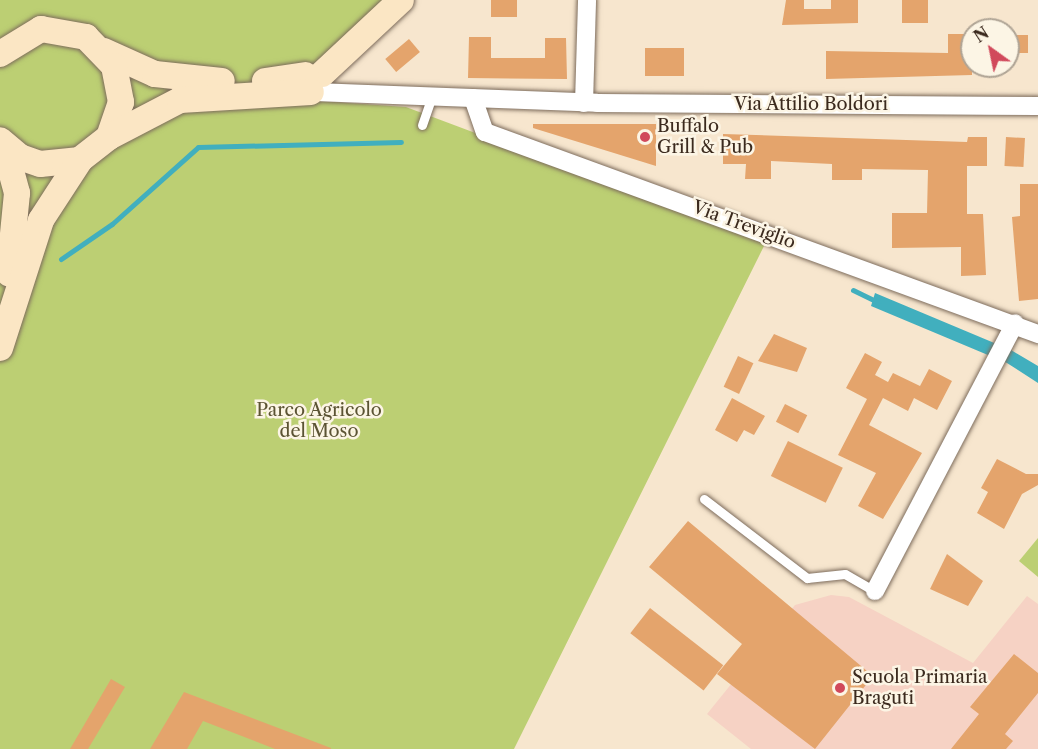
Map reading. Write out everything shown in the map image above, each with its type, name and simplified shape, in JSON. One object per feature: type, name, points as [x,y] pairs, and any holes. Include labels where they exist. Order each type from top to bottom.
[{"type":"main road","points":[[316,82],[401,0]]},
{"type":"main road","name":"Via Attilio Boldori","points":[[0,53],[41,29],[64,29],[104,51],[155,74],[192,81],[316,82]]},
{"type":"main road","points":[[104,51],[120,84],[122,102],[109,137]]},
{"type":"main road","name":"Via Attilio Boldori","points":[[80,160],[109,137],[180,100],[316,82]]},
{"type":"main road","points":[[2,142],[40,164],[80,160]]},
{"type":"main road","points":[[0,336],[17,215],[15,174],[2,142]]},
{"type":"main road","points":[[0,348],[41,220],[80,160]]},
{"type":"street","points":[[584,103],[587,0]]},
{"type":"street","name":"Via Attilio Boldori","points":[[316,82],[358,96],[432,96],[584,103],[1038,106]]},
{"type":"street","name":"Via Treviglio","points":[[473,98],[485,132],[1015,323],[1038,334]]},
{"type":"street","points":[[875,591],[1015,323]]},
{"type":"lane","points":[[422,125],[432,96]]},
{"type":"lane","points":[[704,499],[807,578],[845,574],[875,591]]},
{"type":"shaded area","name":"Scuola Primaria Braguti","points":[[831,595],[849,597],[973,663],[1027,596],[1038,604],[1038,749],[751,749],[707,714],[795,605]]},
{"type":"green space","name":"Parco Agricolo del Moso","points":[[0,0],[384,0],[277,98],[406,107],[766,242],[514,749],[0,749]]},
{"type":"green space","points":[[1038,538],[1038,577],[1019,561]]},
{"type":"water","points":[[875,293],[1011,350],[1038,366],[1038,383],[1007,363],[871,306]]},
{"type":"building","points":[[491,0],[517,0],[517,17],[491,17]]},
{"type":"building","points":[[786,0],[804,0],[804,9],[831,9],[831,0],[858,0],[858,23],[782,25]]},
{"type":"building","points":[[902,0],[928,0],[928,23],[902,23]]},
{"type":"building","points":[[948,34],[960,34],[960,75],[826,79],[826,51],[948,53]]},
{"type":"building","points":[[1020,35],[1028,35],[1028,53],[1020,53]]},
{"type":"building","points":[[469,37],[491,37],[491,58],[545,58],[545,38],[566,38],[567,79],[468,78]]},
{"type":"building","points":[[409,39],[420,52],[396,72],[385,59]]},
{"type":"building","points":[[645,48],[684,48],[684,76],[645,76]]},
{"type":"building","points":[[533,124],[656,124],[656,166],[533,128]]},
{"type":"building","points":[[723,134],[967,142],[968,137],[987,137],[987,166],[967,166],[967,214],[983,214],[986,275],[961,276],[961,247],[892,248],[892,213],[927,213],[928,170],[862,169],[862,180],[832,180],[832,164],[771,161],[771,179],[745,179],[746,164],[723,164]]},
{"type":"building","points":[[1006,137],[1025,138],[1023,167],[1004,166]]},
{"type":"building","points":[[1020,184],[1038,184],[1038,299],[1019,301],[1012,217],[1020,216]]},
{"type":"building","points":[[774,334],[807,348],[797,372],[758,361]]},
{"type":"building","points":[[865,353],[882,362],[875,375],[888,382],[893,373],[920,386],[929,369],[952,381],[937,410],[914,398],[908,411],[883,398],[869,425],[922,453],[883,519],[858,506],[876,473],[838,455],[867,399],[846,388]]},
{"type":"building","points":[[738,356],[753,363],[739,394],[724,387]]},
{"type":"building","points":[[732,398],[765,416],[754,435],[744,430],[737,442],[715,430]]},
{"type":"building","points":[[785,404],[807,415],[798,433],[776,422]]},
{"type":"building","points":[[788,441],[843,468],[826,503],[771,476]]},
{"type":"building","points":[[997,459],[1026,474],[1038,474],[1038,485],[1022,494],[1004,529],[977,513],[988,492],[981,488]]},
{"type":"building","points":[[688,521],[873,676],[815,749],[717,674],[742,644],[649,567]]},
{"type":"building","points":[[947,554],[983,581],[968,606],[930,589]]},
{"type":"building","points":[[650,608],[723,665],[704,690],[630,633]]},
{"type":"building","points":[[1014,654],[1038,673],[1038,693],[1005,734],[1013,741],[1006,749],[951,749],[979,714],[970,707]]},
{"type":"building","points":[[111,679],[125,687],[88,749],[70,749]]},
{"type":"building","points":[[184,692],[331,749],[275,749],[203,721],[187,749],[150,749]]},
{"type":"waterway","points":[[61,259],[112,224],[198,147],[401,142]]},
{"type":"waterway","points":[[853,290],[878,302]]},
{"type":"place","name":"Buffalo Grill & Pub","points":[[645,137]]},
{"type":"place","name":"Scuola Primaria Braguti","points":[[840,688]]}]
